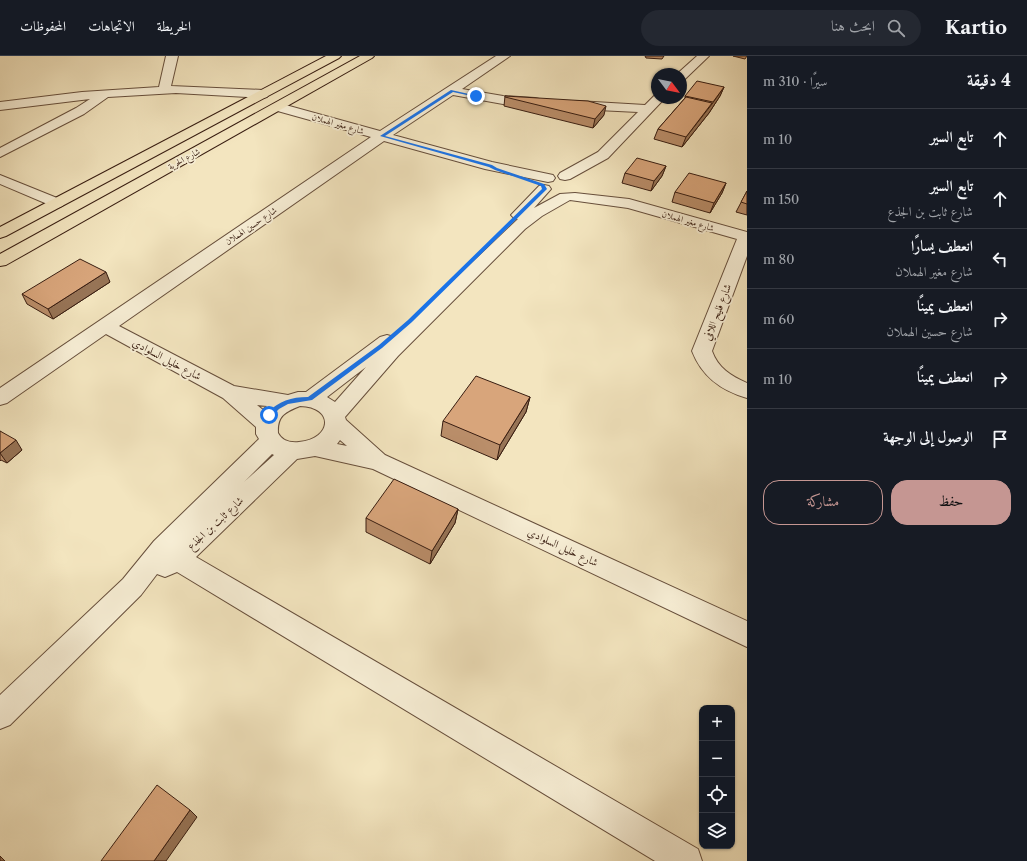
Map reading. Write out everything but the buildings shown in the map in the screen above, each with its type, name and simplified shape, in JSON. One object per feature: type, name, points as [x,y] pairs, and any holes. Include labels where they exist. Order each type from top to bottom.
[{"type":"highway","name":"شارع الحرية","points":[[0,233],[335,56]]},
{"type":"highway","name":"شارع الحرية","points":[[0,261],[368,56]]},
{"type":"street","points":[[164,90],[172,56]]},
{"type":"street","name":"شارع حسين الهملان","points":[[0,398],[382,136],[504,56]]},
{"type":"street","points":[[687,71],[703,56]]},
{"type":"street","points":[[0,106],[105,94],[164,90],[219,91],[263,94]]},
{"type":"street","points":[[452,91],[503,100],[545,103]]},
{"type":"street","points":[[0,153],[80,111],[94,103],[105,94]]},
{"type":"street","points":[[567,104],[648,109]]},
{"type":"street","points":[[565,176],[603,155],[653,104]]},
{"type":"street","name":"شارع مغير الهملان","points":[[278,107],[490,166],[545,184],[555,195],[580,187],[629,204],[747,237]]},
{"type":"street","points":[[336,420],[329,408],[321,402],[310,399],[298,399],[286,402],[276,407],[269,415],[276,439],[304,451],[316,448],[327,442],[333,434],[336,420],[391,351],[519,226],[536,213],[580,187],[598,166],[603,155]]},
{"type":"street","points":[[310,399],[380,347],[410,321],[545,184],[555,176],[574,178],[580,187]]},
{"type":"street","points":[[0,179],[57,203]]},
{"type":"street","name":"شارع فليح اللافي","points":[[747,237],[702,351],[705,360],[720,378],[747,391]]},
{"type":"street","name":"شارع خليل السلوادي","points":[[105,326],[230,393],[276,439]]},
{"type":"street","name":"شارع خليل السلوادي","points":[[230,393],[286,402]]},
{"type":"street","name":"شارع خليل السلوادي","points":[[336,420],[378,461]]},
{"type":"street","name":"شارع ثابت بن الجذع","points":[[0,715],[132,587],[170,554],[276,439]]},
{"type":"street","name":"شارع خليل السلوادي","points":[[316,448],[378,461],[747,634]]},
{"type":"street","points":[[170,554],[686,861]]},
{"type":"route","points":[[269,415],[276,407],[286,402],[298,399],[310,399],[380,347],[410,321],[544,189],[542,185],[490,166],[382,136],[452,91],[476,96]]}]
